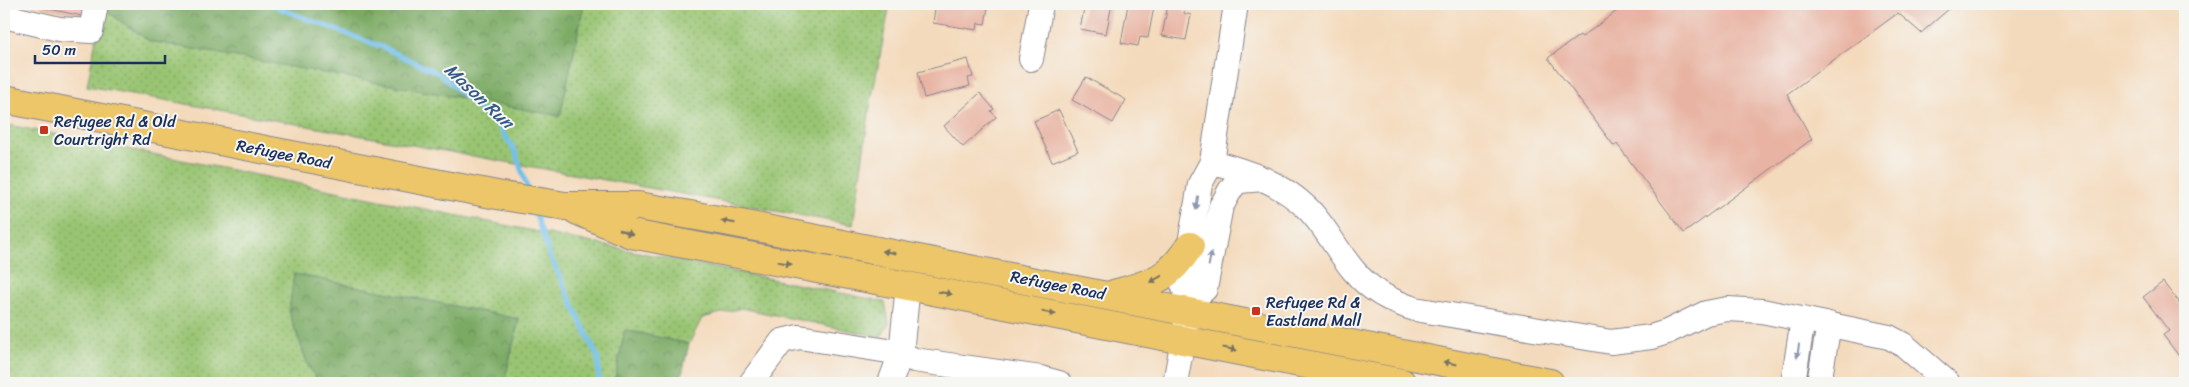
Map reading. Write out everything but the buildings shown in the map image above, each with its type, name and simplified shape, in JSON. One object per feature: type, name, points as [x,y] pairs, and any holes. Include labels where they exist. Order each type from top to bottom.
[{"type":"main road","name":"Refugee Road","points":[[4,99],[519,199],[556,204],[638,206],[1108,295],[1189,306],[1550,383]]},
{"type":"main road","name":"Refugee Road","points":[[556,204],[631,234],[908,286],[1402,383]]},
{"type":"main road","points":[[1108,295],[1145,285],[1170,272],[1190,246]]},
{"type":"street","points":[[4,16],[59,29],[91,31],[96,4]]},
{"type":"street","points":[[1031,59],[1041,4]]},
{"type":"street","points":[[1175,383],[1189,306],[1183,285],[1200,184],[1212,162],[1236,4]]},
{"type":"street","points":[[1212,162],[1245,171],[1264,179],[1308,208],[1353,270],[1365,282],[1396,302],[1423,311],[1611,342],[1651,337],[1706,314],[1723,309],[1756,310],[1882,335],[1897,341],[1948,383]]},
{"type":"street","points":[[1212,162],[1219,187],[1217,196],[1221,206]]},
{"type":"street","points":[[1189,306],[1204,289],[1221,206],[1232,187],[1239,181],[1264,179]]},
{"type":"street","points":[[890,383],[900,352],[908,286]]},
{"type":"street","points":[[1793,383],[1803,319]]},
{"type":"street","points":[[1818,383],[1829,324]]},
{"type":"street","points":[[752,383],[782,341],[799,337],[900,352],[914,360],[1016,379],[1041,378],[1059,383]]},
{"type":"green space","points":[[103,4],[584,4],[560,116],[149,41],[102,8]]},
{"type":"green space","points":[[584,4],[890,4],[870,107],[853,225],[87,86],[102,8],[560,116]]},
{"type":"green space","points":[[4,124],[885,302],[889,323],[881,337],[741,308],[702,318],[689,344],[625,330],[614,383],[504,383],[519,319],[294,274],[289,312],[308,365],[319,383],[4,383]]},
{"type":"green space","points":[[294,274],[519,319],[504,383],[319,383],[308,365],[289,312]]},
{"type":"green space","points":[[625,330],[689,344],[680,383],[614,383]]},
{"type":"waterway","name":"Mason Run","points":[[274,4],[281,9],[382,47],[440,74],[499,127],[515,151],[528,190]]},
{"type":"waterway","name":"Mason Run","points":[[534,210],[550,256],[598,358],[599,383]]},
{"type":"place","name":"Refugee Rd & Old Courtright Rd","points":[[44,130]]},
{"type":"place","name":"Refugee Rd & Eastland Mall","points":[[1256,311]]}]
